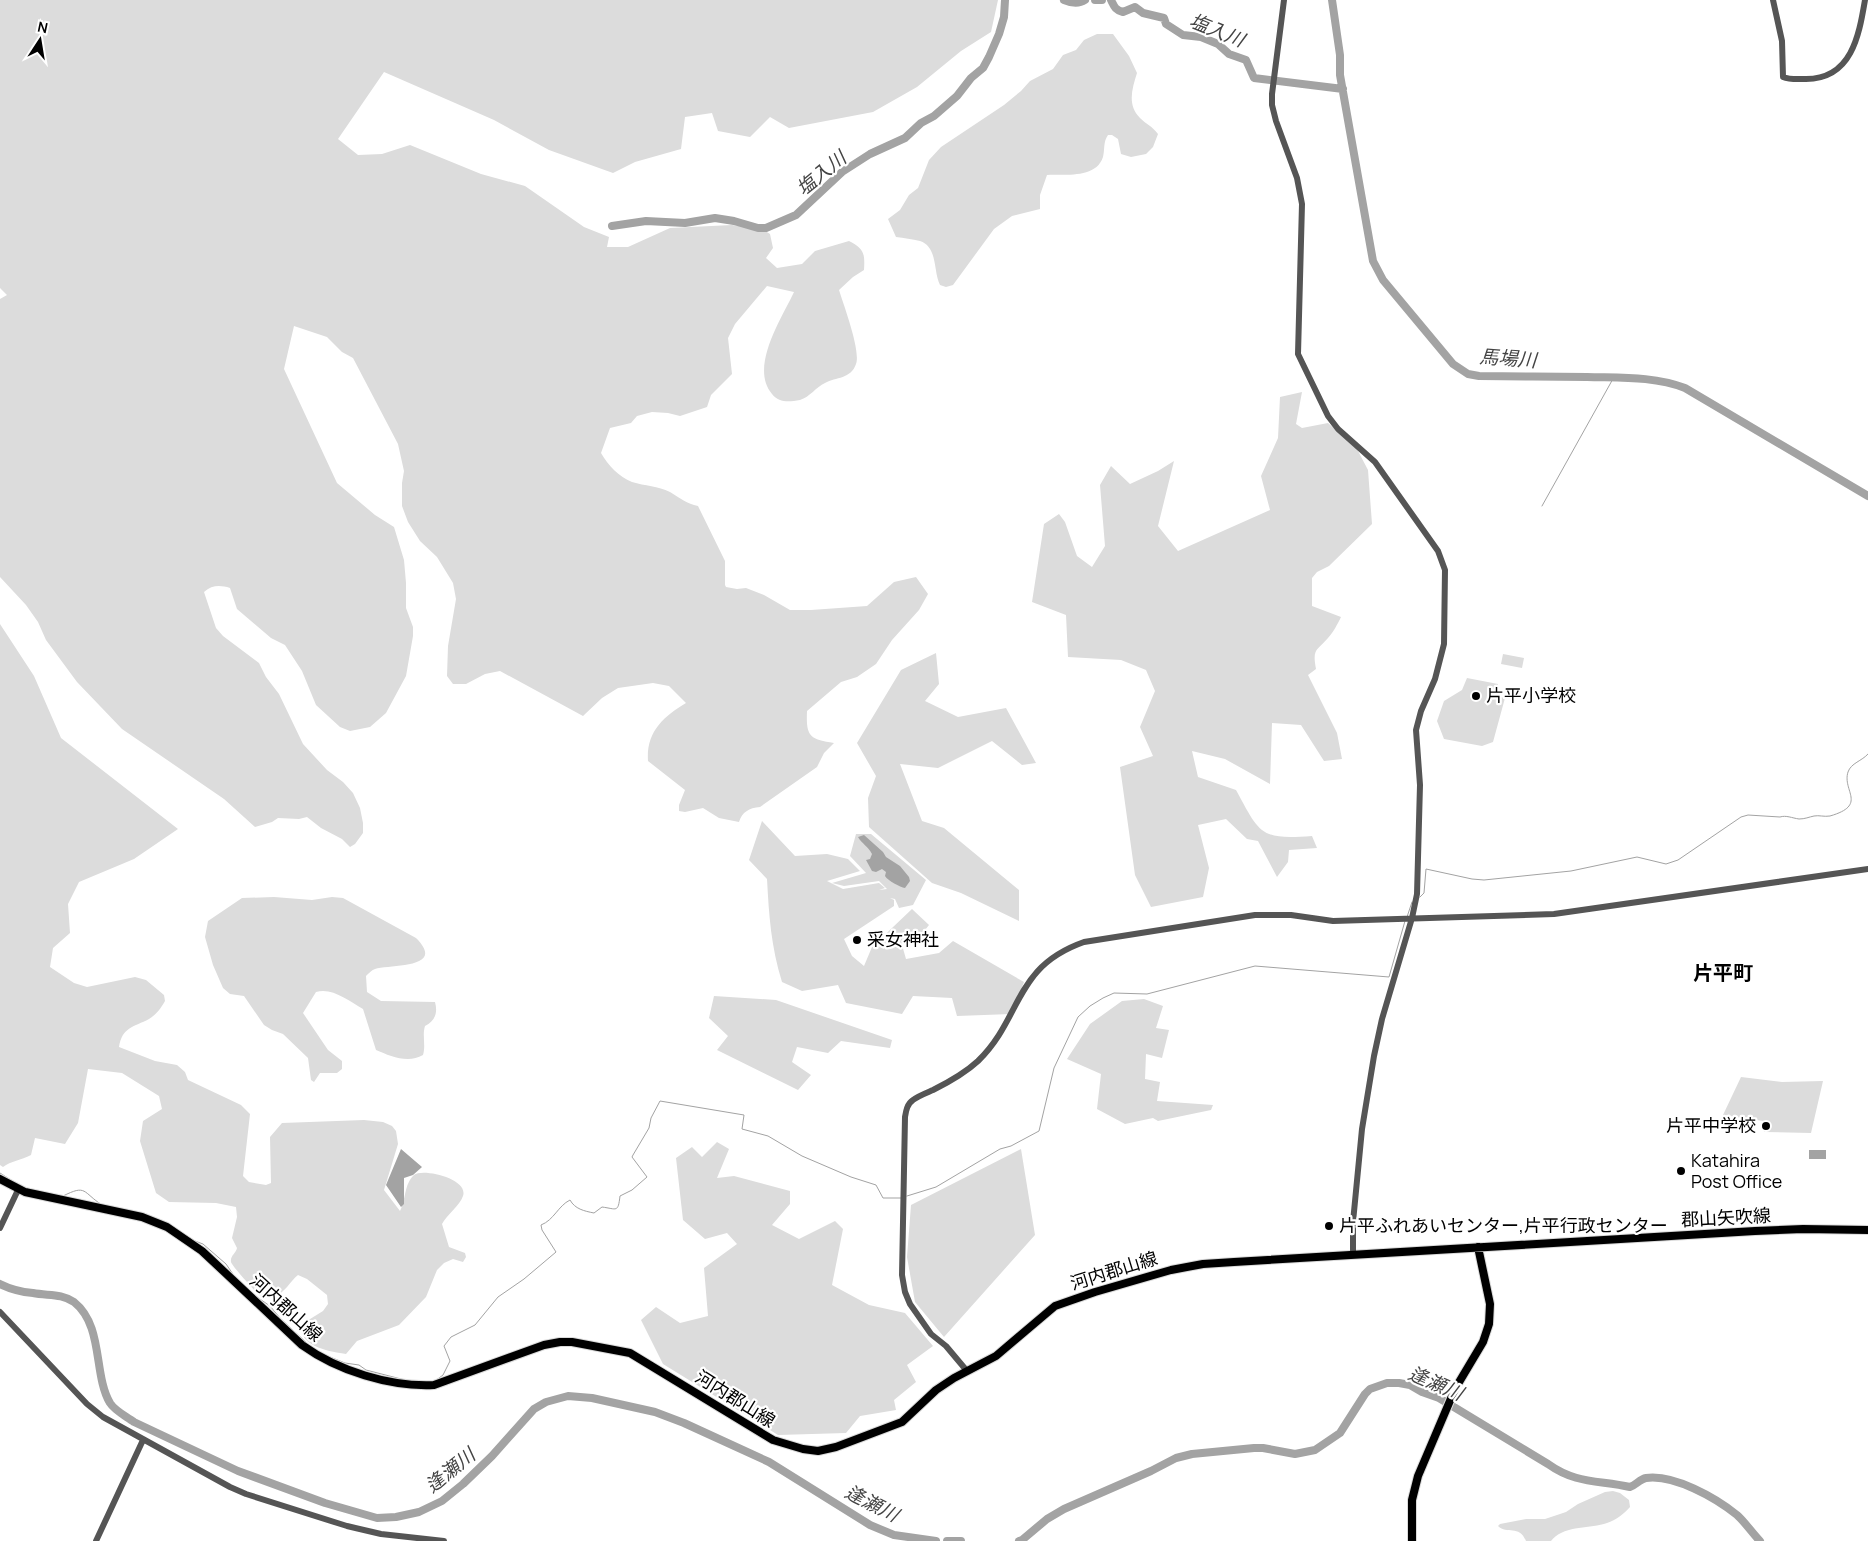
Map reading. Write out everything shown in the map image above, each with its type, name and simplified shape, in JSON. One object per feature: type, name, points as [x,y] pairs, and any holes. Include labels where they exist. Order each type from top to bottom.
[{"type":"main road","name":"河内郡山線","points":[[0,1179],[18,1190],[142,1217],[167,1227],[202,1252],[302,1345],[340,1366],[364,1374],[415,1386],[434,1385],[447,1382],[544,1345],[572,1342],[590,1344],[630,1353],[773,1440],[803,1449],[818,1451],[836,1447],[902,1422],[936,1390],[996,1356],[1055,1306],[1095,1292],[1171,1270],[1203,1264],[1478,1247]]},
{"type":"main road","name":"郡山矢吹線","points":[[1478,1247],[1755,1231],[1803,1229],[1868,1230]]},
{"type":"main road","points":[[1412,1541],[1414,1488],[1455,1390],[1483,1342],[1490,1319],[1488,1296],[1478,1247]]},
{"type":"street","points":[[1284,0],[1272,105],[1296,178],[1302,204],[1298,354],[1328,416],[1338,429],[1375,462],[1438,551],[1445,570],[1443,652],[1416,730],[1420,761],[1417,889],[1412,918],[1382,1018],[1374,1056],[1362,1129],[1353,1222],[1353,1254]]},
{"type":"street","points":[[1773,0],[1782,41],[1783,76],[1788,79],[1811,79],[1824,76],[1836,70],[1850,55],[1857,41],[1865,0]]},
{"type":"street","points":[[967,1371],[946,1346],[931,1334],[910,1304],[905,1292],[902,1275],[905,1117],[907,1107],[913,1100],[954,1079],[980,1059],[997,1038],[1028,982],[1040,967],[1053,956],[1084,942],[1234,917],[1275,914],[1333,921],[1554,914],[1868,869]]},
{"type":"street","points":[[0,1228],[18,1190]]},
{"type":"street","points":[[0,1312],[88,1404],[103,1417],[230,1487],[347,1526],[381,1534],[444,1541]]},
{"type":"street","points":[[96,1541],[143,1440]]},
{"type":"shaded area","points":[[0,0],[998,0],[991,32],[961,51],[917,87],[873,112],[789,128],[770,117],[750,137],[718,131],[712,113],[685,117],[681,149],[635,162],[613,173],[549,150],[494,120],[384,72],[338,139],[358,155],[382,154],[410,145],[481,174],[525,186],[584,227],[609,237],[607,247],[628,247],[670,228],[732,225],[762,229],[770,234],[773,248],[766,258],[777,268],[802,264],[815,251],[849,241],[861,249],[864,255],[864,270],[839,290],[856,349],[856,364],[851,372],[843,377],[829,381],[800,400],[785,401],[778,399],[772,394],[766,383],[764,370],[766,357],[776,329],[794,292],[767,286],[735,324],[728,338],[732,374],[711,395],[707,407],[680,416],[652,412],[637,416],[631,423],[610,428],[601,453],[614,470],[627,480],[665,490],[698,506],[725,561],[726,587],[746,588],[764,595],[790,610],[867,606],[894,582],[916,577],[928,594],[919,610],[892,640],[876,664],[857,677],[841,682],[807,711],[807,726],[811,735],[819,740],[834,743],[824,753],[817,767],[760,807],[746,811],[739,822],[719,818],[703,808],[685,812],[679,811],[679,805],[685,790],[648,761],[650,742],[658,726],[670,714],[686,703],[669,686],[653,683],[618,688],[602,698],[583,716],[500,671],[485,674],[466,684],[453,684],[447,676],[448,646],[456,599],[453,583],[437,557],[420,541],[408,522],[402,506],[404,471],[398,444],[353,358],[342,352],[327,337],[294,326],[284,369],[337,483],[375,515],[394,527],[404,560],[406,608],[413,627],[406,676],[386,713],[370,727],[350,731],[340,727],[316,705],[302,671],[285,645],[271,638],[237,609],[230,588],[216,586],[204,592],[216,628],[223,636],[259,663],[266,677],[279,694],[303,744],[327,770],[343,782],[353,793],[360,808],[363,833],[355,844],[350,847],[342,839],[321,828],[307,817],[299,819],[278,818],[272,822],[255,827],[224,799],[122,729],[77,682],[46,640],[38,622],[26,605],[0,577],[0,299],[7,295],[0,288]]},
{"type":"shaded area","points":[[1097,34],[1113,34],[1129,56],[1137,73],[1132,91],[1133,108],[1140,118],[1158,134],[1153,147],[1146,154],[1131,157],[1121,154],[1118,139],[1108,135],[1103,157],[1094,169],[1079,174],[1047,175],[1040,195],[1040,209],[1012,216],[994,229],[953,285],[946,287],[940,285],[930,248],[920,241],[896,237],[888,219],[900,210],[909,195],[918,188],[929,160],[941,147],[1004,105],[1030,81],[1053,69],[1063,55],[1076,50],[1084,40]]},
{"type":"shaded area","points":[[1302,392],[1296,424],[1302,428],[1328,423],[1357,449],[1368,470],[1372,524],[1329,566],[1317,572],[1312,578],[1312,606],[1341,617],[1332,633],[1316,650],[1316,669],[1308,675],[1337,733],[1342,759],[1324,761],[1301,725],[1272,723],[1270,784],[1225,759],[1192,751],[1198,777],[1236,790],[1257,825],[1264,831],[1271,835],[1282,837],[1312,836],[1317,848],[1289,850],[1288,862],[1277,877],[1258,841],[1247,839],[1226,819],[1198,825],[1209,868],[1203,897],[1151,907],[1135,875],[1120,767],[1153,756],[1140,727],[1155,691],[1146,670],[1121,660],[1068,657],[1066,615],[1032,602],[1044,524],[1059,514],[1065,522],[1077,556],[1092,567],[1105,546],[1100,485],[1111,466],[1130,484],[1174,461],[1158,526],[1178,551],[1270,510],[1261,476],[1278,438],[1280,397]]},
{"type":"shaded area","points":[[0,624],[34,676],[61,738],[178,829],[134,859],[79,882],[68,904],[70,933],[53,948],[50,967],[74,983],[87,987],[135,977],[146,980],[164,995],[165,1001],[158,1011],[149,1019],[126,1031],[119,1047],[155,1061],[177,1065],[185,1072],[188,1080],[241,1105],[250,1114],[243,1176],[249,1182],[266,1185],[271,1183],[270,1137],[282,1123],[364,1120],[383,1122],[392,1126],[396,1131],[398,1144],[384,1190],[400,1211],[408,1183],[414,1175],[419,1173],[444,1176],[453,1180],[463,1190],[463,1196],[442,1224],[449,1247],[465,1253],[466,1257],[463,1262],[453,1259],[444,1263],[437,1270],[426,1297],[399,1325],[357,1341],[346,1354],[332,1352],[316,1346],[304,1338],[302,1324],[323,1311],[328,1304],[327,1295],[307,1279],[298,1275],[279,1294],[265,1297],[259,1295],[232,1264],[231,1258],[237,1248],[232,1238],[237,1217],[236,1207],[216,1203],[169,1202],[156,1193],[140,1141],[143,1121],[162,1109],[159,1096],[122,1073],[88,1069],[78,1123],[65,1144],[35,1138],[31,1155],[3,1167],[0,1165]]},
{"type":"shaded area","points":[[936,653],[939,684],[925,701],[958,717],[1006,708],[1036,763],[1022,765],[992,741],[938,768],[900,764],[922,821],[944,828],[1019,890],[1019,921],[961,893],[932,883],[869,827],[868,798],[876,776],[857,743],[901,670]]},
{"type":"shaded area","points":[[1503,654],[1524,658],[1522,668],[1501,664]]},
{"type":"shaded area","points":[[1467,678],[1498,684],[1497,696],[1505,698],[1493,742],[1482,746],[1444,739],[1437,721],[1444,701],[1462,690]]},
{"type":"shaded area","points":[[762,821],[795,856],[827,854],[848,859],[860,871],[827,881],[843,889],[879,883],[885,888],[879,890],[887,889],[879,881],[844,886],[832,883],[866,873],[850,856],[856,834],[871,834],[926,880],[913,905],[899,908],[895,899],[890,898],[894,900],[894,906],[844,939],[852,956],[864,966],[872,947],[912,909],[929,925],[918,939],[902,945],[906,959],[939,953],[953,941],[1024,982],[1011,1014],[957,1016],[952,998],[913,996],[902,1014],[846,1003],[838,985],[802,991],[782,982],[771,931],[767,879],[749,860]]},
{"type":"shaded area","points":[[864,835],[886,857],[900,866],[909,877],[910,881],[905,888],[889,880],[885,876],[886,872],[882,869],[876,872],[872,871],[866,860],[870,859],[872,854],[858,837]]},
{"type":"shaded area","points":[[274,897],[312,900],[332,897],[343,898],[416,938],[424,948],[425,955],[421,960],[375,969],[366,976],[367,992],[381,1001],[435,1002],[435,1016],[425,1026],[423,1055],[417,1058],[405,1059],[393,1057],[376,1050],[363,1009],[334,993],[328,991],[316,992],[303,1013],[328,1050],[342,1061],[342,1069],[337,1073],[320,1073],[314,1082],[311,1080],[308,1058],[283,1034],[264,1025],[244,996],[230,994],[223,988],[213,965],[205,937],[208,921],[242,898]]},
{"type":"shaded area","points":[[714,996],[776,1000],[892,1040],[890,1048],[841,1041],[828,1053],[797,1047],[792,1062],[811,1075],[798,1090],[717,1050],[728,1036],[709,1018]]},
{"type":"shaded area","points":[[1144,999],[1163,1006],[1156,1028],[1169,1030],[1162,1058],[1146,1054],[1145,1079],[1160,1082],[1157,1101],[1213,1105],[1211,1110],[1158,1121],[1153,1118],[1125,1124],[1097,1109],[1101,1074],[1067,1059],[1090,1024],[1122,1001]]},
{"type":"shaded area","points":[[1741,1077],[1782,1082],[1823,1081],[1811,1133],[1764,1132],[1763,1121],[1723,1115]]},
{"type":"shaded area","points":[[717,1142],[729,1149],[717,1178],[734,1176],[790,1191],[790,1204],[772,1225],[799,1239],[835,1221],[843,1229],[832,1285],[869,1305],[905,1313],[933,1346],[907,1365],[916,1382],[894,1400],[896,1410],[860,1416],[846,1433],[778,1435],[663,1364],[641,1320],[656,1307],[680,1323],[708,1316],[704,1268],[737,1244],[727,1233],[705,1239],[683,1220],[676,1158],[692,1147],[702,1157]]},
{"type":"shaded area","points":[[401,1149],[422,1167],[413,1175],[404,1178],[404,1204],[401,1207],[386,1185]]},
{"type":"shaded area","points":[[1021,1149],[1035,1235],[944,1337],[915,1302],[907,1257],[911,1205]]},
{"type":"shaded area","points":[[1809,1150],[1826,1150],[1826,1159],[1809,1159]]},
{"type":"shaded area","points":[[1613,1491],[1620,1493],[1629,1500],[1630,1507],[1622,1514],[1607,1523],[1562,1532],[1551,1541],[1526,1541],[1520,1533],[1505,1530],[1498,1526],[1526,1519],[1545,1519],[1566,1512],[1578,1504],[1605,1492]]},
{"type":"waterway","name":"塩入川","points":[[612,226],[646,221],[685,223],[715,218],[758,228],[766,228],[796,215],[842,172],[870,154],[905,138],[921,123],[934,116],[957,96],[971,78],[983,68],[989,57],[1004,17],[1005,0]]},
{"type":"waterway","name":"塩入川","points":[[1064,0],[1075,3],[1085,0]]},
{"type":"waterway","name":"塩入川","points":[[1095,0],[1102,0]]},
{"type":"waterway","name":"塩入川","points":[[1111,0],[1115,8],[1120,11],[1123,12],[1135,7],[1143,13],[1164,18],[1166,24],[1183,35],[1201,37],[1218,44],[1229,54],[1246,60],[1254,78],[1343,89]]},
{"type":"waterway","name":"馬場川","points":[[1332,0],[1340,55],[1340,75],[1373,261],[1383,280],[1453,364],[1468,374],[1479,376],[1624,378],[1661,381],[1673,384],[1685,388],[1868,496]]},
{"type":"waterway","points":[[1542,506],[1614,377]]},
{"type":"waterway","points":[[1420,897],[1424,893],[1426,869],[1484,880],[1571,871],[1637,857],[1666,864],[1678,860],[1741,817],[1748,815],[1787,816],[1799,819],[1830,816],[1848,807],[1851,802],[1847,779],[1849,769],[1868,754]]},
{"type":"waterway","points":[[1407,917],[1412,902]]},
{"type":"waterway","points":[[907,1196],[936,1187],[1000,1149],[1011,1146],[1039,1131],[1054,1068],[1078,1017],[1103,998],[1114,993],[1147,994],[1255,966],[1389,977],[1405,921]]},
{"type":"waterway","points":[[435,1381],[443,1375],[450,1361],[444,1346],[451,1337],[475,1325],[498,1297],[524,1279],[556,1252],[542,1230],[541,1225],[570,1200],[577,1208],[594,1213],[602,1207],[616,1209],[620,1196],[632,1190],[647,1177],[632,1157],[649,1128],[651,1118],[660,1101],[744,1115],[742,1129],[768,1136],[802,1156],[851,1177],[876,1185],[883,1198],[901,1198]]},
{"type":"waterway","points":[[0,1173],[14,1182]]},
{"type":"waterway","points":[[63,1196],[81,1190],[102,1205]]},
{"type":"waterway","points":[[170,1225],[203,1244],[226,1264],[235,1277],[270,1306],[309,1345]]},
{"type":"waterway","name":"逢瀬川","points":[[0,1284],[20,1291],[59,1296],[74,1302],[90,1324],[101,1378],[110,1403],[134,1422],[238,1471],[325,1503],[377,1518],[396,1517],[419,1512],[442,1501],[492,1456],[534,1409],[546,1402],[568,1396],[592,1398],[655,1412],[684,1423],[769,1462],[870,1525],[894,1535],[936,1541]]},
{"type":"waterway","points":[[325,1355],[345,1363],[359,1365],[366,1370],[405,1380]]},
{"type":"waterway","name":"逢瀬川","points":[[1019,1541],[1047,1519],[1064,1509],[1176,1458],[1192,1454],[1254,1448],[1295,1454],[1315,1450],[1340,1433],[1370,1389],[1387,1383],[1410,1385],[1439,1398],[1568,1475],[1630,1487],[1646,1478],[1657,1478],[1682,1483],[1718,1501],[1737,1515],[1760,1541]]},
{"type":"waterway","name":"逢瀬川","points":[[947,1541],[961,1541]]},
{"type":"place","name":"片平小学校","points":[[1476,696]]},
{"type":"place","name":"采女神社","points":[[857,940]]},
{"type":"place","name":"片平中学校","points":[[1766,1126]]},
{"type":"place","name":"Katahira Post Office","points":[[1681,1171]]},
{"type":"place","name":"片平ふれあいセンター,片平行政センター","points":[[1329,1226]]},
{"type":"district","name":"片平町","points":[[1723,973]]}]
